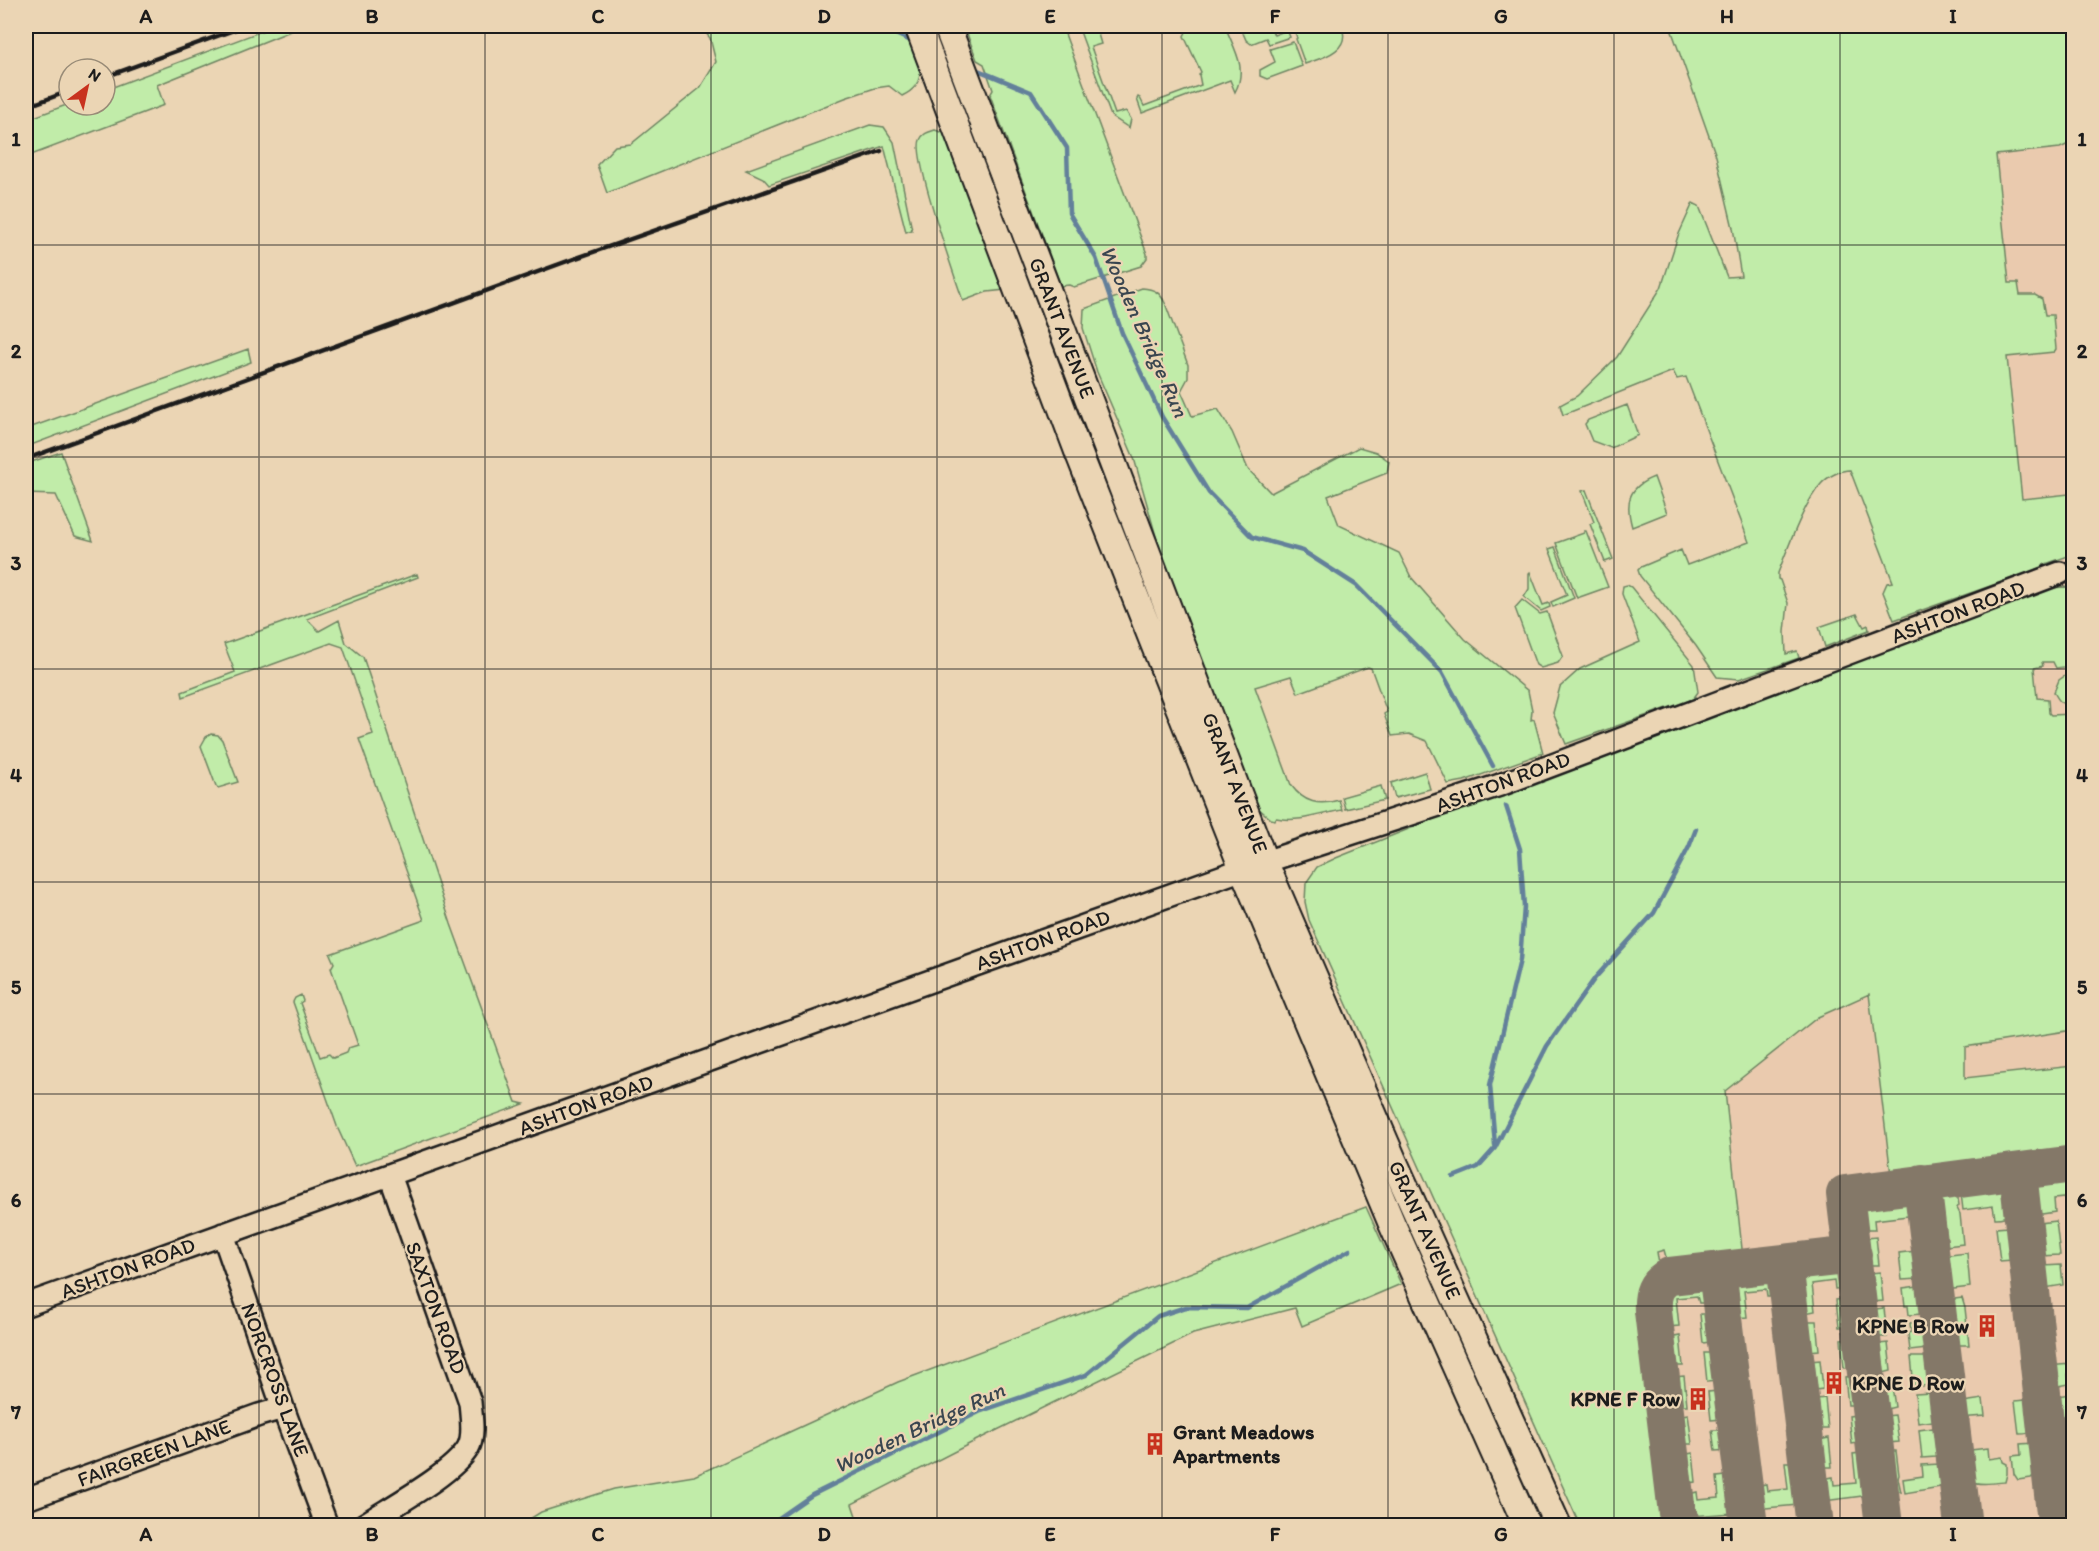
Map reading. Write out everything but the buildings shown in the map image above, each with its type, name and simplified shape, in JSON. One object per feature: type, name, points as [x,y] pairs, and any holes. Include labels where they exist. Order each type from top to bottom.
[{"type":"main road","name":"GRANT AVENUE","points":[[947,26],[1106,443],[1254,865]]},
{"type":"main road","name":"GRANT AVENUE","points":[[923,40],[1079,454],[1254,865],[1382,1164],[1558,1526]]},
{"type":"main road","points":[[1079,454],[1106,443]]},
{"type":"main road","name":"GRANT AVENUE","points":[[1382,1164],[1392,1224],[1527,1526]]},
{"type":"street","name":"ASHTON ROAD","points":[[26,1305],[1254,865],[1500,785],[2060,573]]},
{"type":"street","name":"SAXTON ROAD","points":[[362,1526],[440,1476],[469,1447],[472,1426],[470,1402],[400,1210],[390,1175]]},
{"type":"street","name":"NORCROSS LANE","points":[[223,1234],[283,1408],[327,1526]]},
{"type":"street","name":"FAIRGREEN LANE","points":[[26,1499],[283,1408]]},
{"type":"shaded area","points":[[1688,26],[2073,26],[2073,1525],[1582,1525],[1320,883],[1926,650],[1851,447]]},
{"type":"green space","points":[[275,26],[303,26],[157,85],[164,105],[26,157],[26,120],[57,108],[57,117],[117,117],[117,85]]},
{"type":"green space","points":[[700,26],[907,26],[920,65],[918,83],[902,96],[889,86],[845,98],[607,193],[597,165],[615,146],[631,144],[700,88],[716,62],[710,38]]},
{"type":"green space","points":[[964,26],[1062,26],[1147,254],[1141,266],[1074,287],[1061,286],[990,95],[993,90],[984,64],[977,60]]},
{"type":"green space","points":[[1078,26],[1102,26],[1104,30],[1098,34],[1101,44],[1091,47],[1115,114],[1126,111],[1131,119],[1129,128],[1111,116]]},
{"type":"green space","points":[[1184,26],[1225,26],[1240,67],[1239,83],[1235,92],[1230,80],[1142,113],[1138,97],[1144,106],[1201,85],[1199,75],[1201,72],[1184,36],[1186,32]]},
{"type":"green space","points":[[1240,26],[1270,26],[1274,35],[1287,30],[1290,37],[1269,44],[1266,38],[1251,44],[1246,40]]},
{"type":"green space","points":[[1300,26],[1342,27],[1344,35],[1342,42],[1333,52],[1305,64],[1294,28]]},
{"type":"green space","points":[[1670,26],[2073,26],[2073,142],[2060,148],[1996,155],[2009,283],[2018,283],[2020,295],[2035,295],[2042,299],[2045,315],[2053,315],[2056,349],[2054,352],[2007,357],[2022,499],[2069,494],[2074,534],[2071,555],[2043,565],[2044,567],[1894,620],[1883,592],[1887,583],[1893,582],[1850,470],[1839,472],[1824,481],[1815,492],[1797,526],[1778,573],[1778,579],[1788,603],[1785,632],[1786,654],[1797,651],[1799,658],[1739,679],[1717,677],[1696,646],[1640,576],[1638,570],[1641,567],[1681,550],[1687,565],[1749,542],[1686,377],[1677,379],[1673,371],[1563,415],[1560,405],[1577,396],[1617,357],[1661,288],[1678,236],[1693,203],[1699,206],[1727,277],[1741,276],[1733,228],[1716,156]]},
{"type":"green space","points":[[1293,42],[1302,66],[1267,79],[1260,76],[1260,70],[1275,62],[1270,49]]},
{"type":"green space","points":[[870,125],[884,127],[894,142],[912,230],[906,232],[884,146],[769,185],[763,178],[746,170]]},
{"type":"green space","points":[[935,130],[944,133],[949,140],[1005,290],[987,292],[963,301],[928,192],[919,151],[921,138],[926,133]]},
{"type":"green space","points":[[1142,288],[1156,292],[1165,303],[1188,365],[1188,378],[1181,391],[1192,416],[1218,409],[1232,432],[1248,469],[1271,493],[1359,447],[1376,452],[1389,461],[1387,473],[1328,496],[1339,525],[1399,553],[1411,577],[1465,639],[1528,691],[1532,710],[1531,720],[1534,719],[1543,753],[1464,781],[1448,784],[1427,741],[1409,734],[1392,736],[1384,714],[1387,712],[1371,668],[1368,667],[1298,693],[1291,676],[1255,687],[1291,785],[1301,796],[1312,802],[1325,803],[1339,800],[1342,810],[1301,819],[1276,818],[1275,820],[1258,808],[1159,547],[1134,458],[1097,372],[1083,328],[1084,309]]},
{"type":"green space","points":[[248,349],[251,362],[26,447],[26,429]]},
{"type":"green space","points":[[1627,405],[1638,435],[1611,448],[1592,441],[1585,424],[1588,420]]},
{"type":"green space","points":[[61,452],[93,541],[75,536],[56,495],[26,494],[26,455],[31,462]]},
{"type":"green space","points":[[1654,477],[1667,513],[1632,527],[1629,510],[1631,496],[1645,481]]},
{"type":"green space","points":[[1586,490],[1613,559],[1605,562],[1590,524],[1594,522],[1582,491]]},
{"type":"green space","points":[[1586,531],[1608,587],[1577,598],[1556,543],[1584,533]]},
{"type":"green space","points":[[1555,547],[1574,598],[1553,607],[1551,602],[1567,595],[1549,549]]},
{"type":"green space","points":[[1530,572],[1543,605],[1549,603],[1550,607],[1541,611],[1524,597],[1529,589]]},
{"type":"green space","points":[[417,574],[418,577],[307,619],[319,631],[339,620],[346,643],[363,657],[451,924],[516,1102],[524,1104],[355,1166],[338,1129],[293,1002],[301,995],[303,1001],[300,1003],[320,1057],[329,1054],[333,1058],[346,1053],[348,1048],[358,1045],[331,968],[334,963],[330,954],[424,920],[359,739],[373,734],[343,647],[331,643],[183,697],[182,692],[235,672],[224,644]]},
{"type":"green space","points":[[1627,585],[1694,665],[1698,692],[1693,699],[1566,744],[1553,713],[1560,687],[1580,669],[1640,642],[1622,594],[1623,586]]},
{"type":"green space","points":[[2049,588],[2073,588],[2073,666],[2056,668],[2053,662],[2042,662],[2043,666],[2034,668],[2037,698],[2048,699],[2049,713],[2051,715],[2073,714],[2073,1030],[1965,1047],[1965,1078],[2073,1066],[2073,1156],[1926,1174],[1891,1175],[1869,994],[1818,1017],[1725,1091],[1743,1258],[1669,1268],[1664,1250],[1657,1252],[1660,1271],[1649,1281],[1644,1295],[1664,1478],[1672,1514],[1677,1525],[1580,1525],[1309,920],[1305,902],[1306,883],[1317,867],[1336,858],[1489,797],[1722,713],[1865,655]]},
{"type":"green space","points":[[1522,600],[1540,614],[1547,612],[1563,656],[1558,663],[1541,668],[1536,665],[1515,608]]},
{"type":"green space","points":[[1857,614],[1864,627],[1868,625],[1869,630],[1825,647],[1819,627]]},
{"type":"green space","points":[[2073,673],[2073,706],[2061,702],[2054,692],[2059,680]]},
{"type":"green space","points":[[211,734],[218,735],[222,740],[238,782],[218,788],[216,786],[201,746],[206,737]]},
{"type":"green space","points":[[1425,772],[1430,789],[1395,798],[1391,783]]},
{"type":"green space","points":[[1381,786],[1385,800],[1345,809],[1342,797]]},
{"type":"green space","points":[[2073,1172],[2073,1197],[2054,1199],[2055,1212],[2042,1214],[2032,1210],[2029,1193],[2040,1178]]},
{"type":"green space","points":[[2000,1181],[2006,1185],[2013,1197],[2014,1203],[2009,1214],[1995,1218],[1993,1206],[1963,1210],[1960,1185]]},
{"type":"green space","points":[[1956,1185],[1963,1244],[1946,1246],[1938,1241],[1934,1203],[1943,1191]]},
{"type":"green space","points":[[1903,1190],[1915,1198],[1917,1213],[1874,1220],[1875,1230],[1862,1230],[1859,1209],[1870,1196]]},
{"type":"green space","points":[[1366,1207],[1401,1284],[1302,1326],[1295,1308],[1193,1334],[852,1504],[859,1525],[520,1525],[541,1512],[614,1489],[694,1476],[898,1382]]},
{"type":"green space","points":[[2056,1221],[2060,1255],[2039,1256],[2034,1251],[2034,1228],[2039,1223]]},
{"type":"green space","points":[[2008,1227],[2016,1233],[2019,1253],[2012,1260],[2000,1261],[1996,1228]]},
{"type":"green space","points":[[1876,1237],[1879,1265],[1865,1265],[1861,1255],[1861,1242],[1867,1238]]},
{"type":"green space","points":[[1916,1251],[1922,1256],[1924,1275],[1919,1279],[1902,1280],[1899,1253]]},
{"type":"green space","points":[[1967,1253],[1970,1287],[1954,1289],[1945,1287],[1940,1274],[1941,1260],[1950,1255]]},
{"type":"green space","points":[[1836,1265],[1847,1271],[1849,1285],[1846,1288],[1835,1289],[1834,1281],[1812,1284],[1815,1311],[1805,1313],[1801,1311],[1797,1285],[1801,1272],[1810,1268]]},
{"type":"green space","points":[[2061,1265],[2063,1285],[2039,1289],[2038,1274],[2043,1266]]},
{"type":"green space","points":[[1762,1272],[1776,1276],[1781,1286],[1780,1291],[1777,1296],[1767,1296],[1766,1289],[1744,1291],[1747,1317],[1735,1318],[1731,1311],[1731,1285],[1737,1277]]},
{"type":"green space","points":[[1880,1272],[1883,1301],[1873,1302],[1867,1296],[1865,1278],[1870,1273]]},
{"type":"green space","points":[[1700,1280],[1711,1289],[1711,1303],[1699,1303],[1697,1296],[1676,1298],[1679,1326],[1665,1325],[1661,1301],[1662,1291],[1672,1283]]},
{"type":"green space","points":[[1918,1286],[1926,1290],[1928,1310],[1922,1314],[1909,1315],[1908,1306],[1905,1306],[1903,1288]]},
{"type":"green space","points":[[1962,1298],[1969,1345],[1956,1345],[1957,1351],[1952,1353],[1944,1303],[1947,1300]]},
{"type":"green space","points":[[1845,1299],[1851,1304],[1853,1322],[1849,1327],[1839,1327],[1836,1300]]},
{"type":"green space","points":[[1884,1308],[1887,1337],[1877,1337],[1870,1332],[1870,1314],[1875,1309]]},
{"type":"green space","points":[[1700,1314],[1710,1314],[1714,1317],[1717,1331],[1715,1338],[1703,1343]]},
{"type":"green space","points":[[1808,1321],[1816,1321],[1819,1350],[1809,1351],[1804,1346],[1803,1327]]},
{"type":"green space","points":[[1922,1322],[1930,1326],[1932,1345],[1927,1349],[1910,1351],[1908,1333],[1911,1332],[1910,1323]]},
{"type":"green space","points":[[1680,1336],[1683,1366],[1672,1366],[1666,1357],[1666,1345],[1669,1338]]},
{"type":"green space","points":[[1849,1338],[1855,1341],[1857,1361],[1855,1366],[1844,1368],[1841,1339]]},
{"type":"green space","points":[[1888,1343],[1891,1371],[1883,1373],[1875,1369],[1873,1352],[1879,1344]]},
{"type":"green space","points":[[1704,1353],[1715,1353],[1719,1356],[1720,1377],[1717,1381],[1707,1382]]},
{"type":"green space","points":[[1911,1357],[1927,1357],[1934,1360],[1937,1380],[1930,1385],[1914,1387]]},
{"type":"green space","points":[[1820,1360],[1823,1389],[1815,1390],[1809,1386],[1807,1371],[1810,1361]]},
{"type":"green space","points":[[2071,1364],[2072,1373],[2068,1374],[2069,1384],[2059,1386],[2051,1383],[2047,1366]]},
{"type":"green space","points":[[1684,1376],[1687,1405],[1679,1405],[1672,1401],[1670,1381],[1674,1377]]},
{"type":"green space","points":[[1855,1376],[1860,1381],[1862,1402],[1858,1405],[1848,1405],[1845,1377]]},
{"type":"green space","points":[[1891,1379],[1895,1407],[1887,1409],[1880,1405],[1877,1387],[1879,1381]]},
{"type":"green space","points":[[1718,1391],[1724,1400],[1724,1416],[1723,1419],[1711,1420],[1708,1392]]},
{"type":"green space","points":[[1931,1393],[1939,1398],[1940,1418],[1918,1423],[1915,1394]]},
{"type":"green space","points":[[2070,1394],[2073,1417],[2057,1418],[2052,1411],[2053,1399]]},
{"type":"green space","points":[[1825,1398],[1828,1429],[1817,1429],[1813,1425],[1811,1405],[1817,1399]]},
{"type":"green space","points":[[1983,1399],[1985,1416],[1958,1418],[1956,1403]]},
{"type":"green space","points":[[2026,1400],[2033,1405],[2038,1423],[2034,1431],[2019,1434],[2015,1401]]},
{"type":"green space","points":[[1688,1414],[1692,1444],[1681,1444],[1676,1439],[1675,1422],[1678,1416]]},
{"type":"green space","points":[[1895,1415],[1899,1442],[1888,1443],[1882,1438],[1880,1422],[1885,1416]]},
{"type":"green space","points":[[1849,1416],[1863,1417],[1866,1433],[1864,1442],[1852,1444]]},
{"type":"green space","points":[[1933,1428],[1941,1431],[1944,1453],[1936,1457],[1922,1458],[1919,1430]]},
{"type":"green space","points":[[1712,1430],[1727,1433],[1730,1450],[1715,1451]]},
{"type":"green space","points":[[1829,1438],[1832,1467],[1823,1467],[1817,1462],[1815,1447],[1819,1440]]},
{"type":"green space","points":[[2034,1443],[2040,1449],[2041,1468],[2031,1478],[2018,1480],[2014,1474],[2012,1456],[2021,1455],[2020,1444]]},
{"type":"green space","points":[[1988,1448],[1989,1459],[2002,1457],[2003,1462],[2007,1464],[2005,1482],[1978,1483],[1967,1477],[1964,1471],[1962,1451]]},
{"type":"green space","points":[[1896,1451],[1901,1492],[1892,1486],[1885,1473],[1885,1456]]},
{"type":"green space","points":[[1693,1453],[1696,1482],[1686,1483],[1680,1478],[1679,1459],[1682,1455]]},
{"type":"green space","points":[[1860,1453],[1868,1458],[1872,1491],[1870,1495],[1824,1501],[1819,1490],[1823,1479],[1833,1477],[1834,1485],[1856,1483],[1853,1454]]},
{"type":"green space","points":[[1785,1462],[1795,1462],[1799,1465],[1803,1503],[1755,1509],[1751,1491],[1755,1486],[1766,1484],[1767,1491],[1788,1489]]},
{"type":"green space","points":[[1922,1465],[1945,1466],[1946,1475],[1940,1487],[1905,1493],[1903,1479],[1923,1476]]},
{"type":"green space","points":[[1726,1476],[1733,1479],[1737,1508],[1734,1513],[1692,1516],[1683,1501],[1685,1495],[1697,1492],[1698,1500],[1719,1498],[1717,1477]]},
{"type":"waterway","name":"Wooden Bridge Run","points":[[878,26],[913,42]]},
{"type":"waterway","name":"Wooden Bridge Run","points":[[973,68],[1031,92],[1067,148],[1069,213],[1096,258],[1122,333],[1162,417],[1209,493],[1252,537],[1303,551],[1356,585],[1442,672],[1493,766]]},
{"type":"waterway","name":"Wooden Bridge Run","points":[[1495,1145],[1490,1085],[1520,960],[1524,907],[1520,849],[1506,806]]},
{"type":"waterway","points":[[1453,1177],[1478,1167],[1495,1148],[1547,1046],[1595,978],[1654,913],[1696,829]]},
{"type":"waterway","name":"Wooden Bridge Run","points":[[759,1526],[773,1522],[812,1495],[981,1411],[1086,1375],[1158,1316],[1186,1307],[1247,1308],[1350,1250]]},
{"type":"taxiway","points":[[1884,1526],[1845,1194],[2074,1164]]},
{"type":"taxiway","points":[[2018,1172],[2056,1522]]},
{"type":"taxiway","points":[[1922,1183],[1963,1526]]},
{"type":"taxiway","points":[[1684,1526],[1677,1513],[1653,1311],[1653,1299],[1658,1286],[1670,1276],[1853,1255]]},
{"type":"taxiway","points":[[1784,1263],[1815,1526]]},
{"type":"taxiway","points":[[1717,1271],[1749,1526]]},
{"type":"railway","points":[[117,73],[245,26]]},
{"type":"railway","points":[[26,107],[57,95]]},
{"type":"railway","points":[[26,459],[565,262],[881,151]]},
{"type":"place","name":"KPNE B Row","points":[[1987,1326]]},
{"type":"place","name":"KPNE D Row","points":[[1834,1383]]},
{"type":"place","name":"KPNE F Row","points":[[1698,1399]]},
{"type":"place","name":"Grant Meadows Apartments","points":[[1155,1444]]}]
